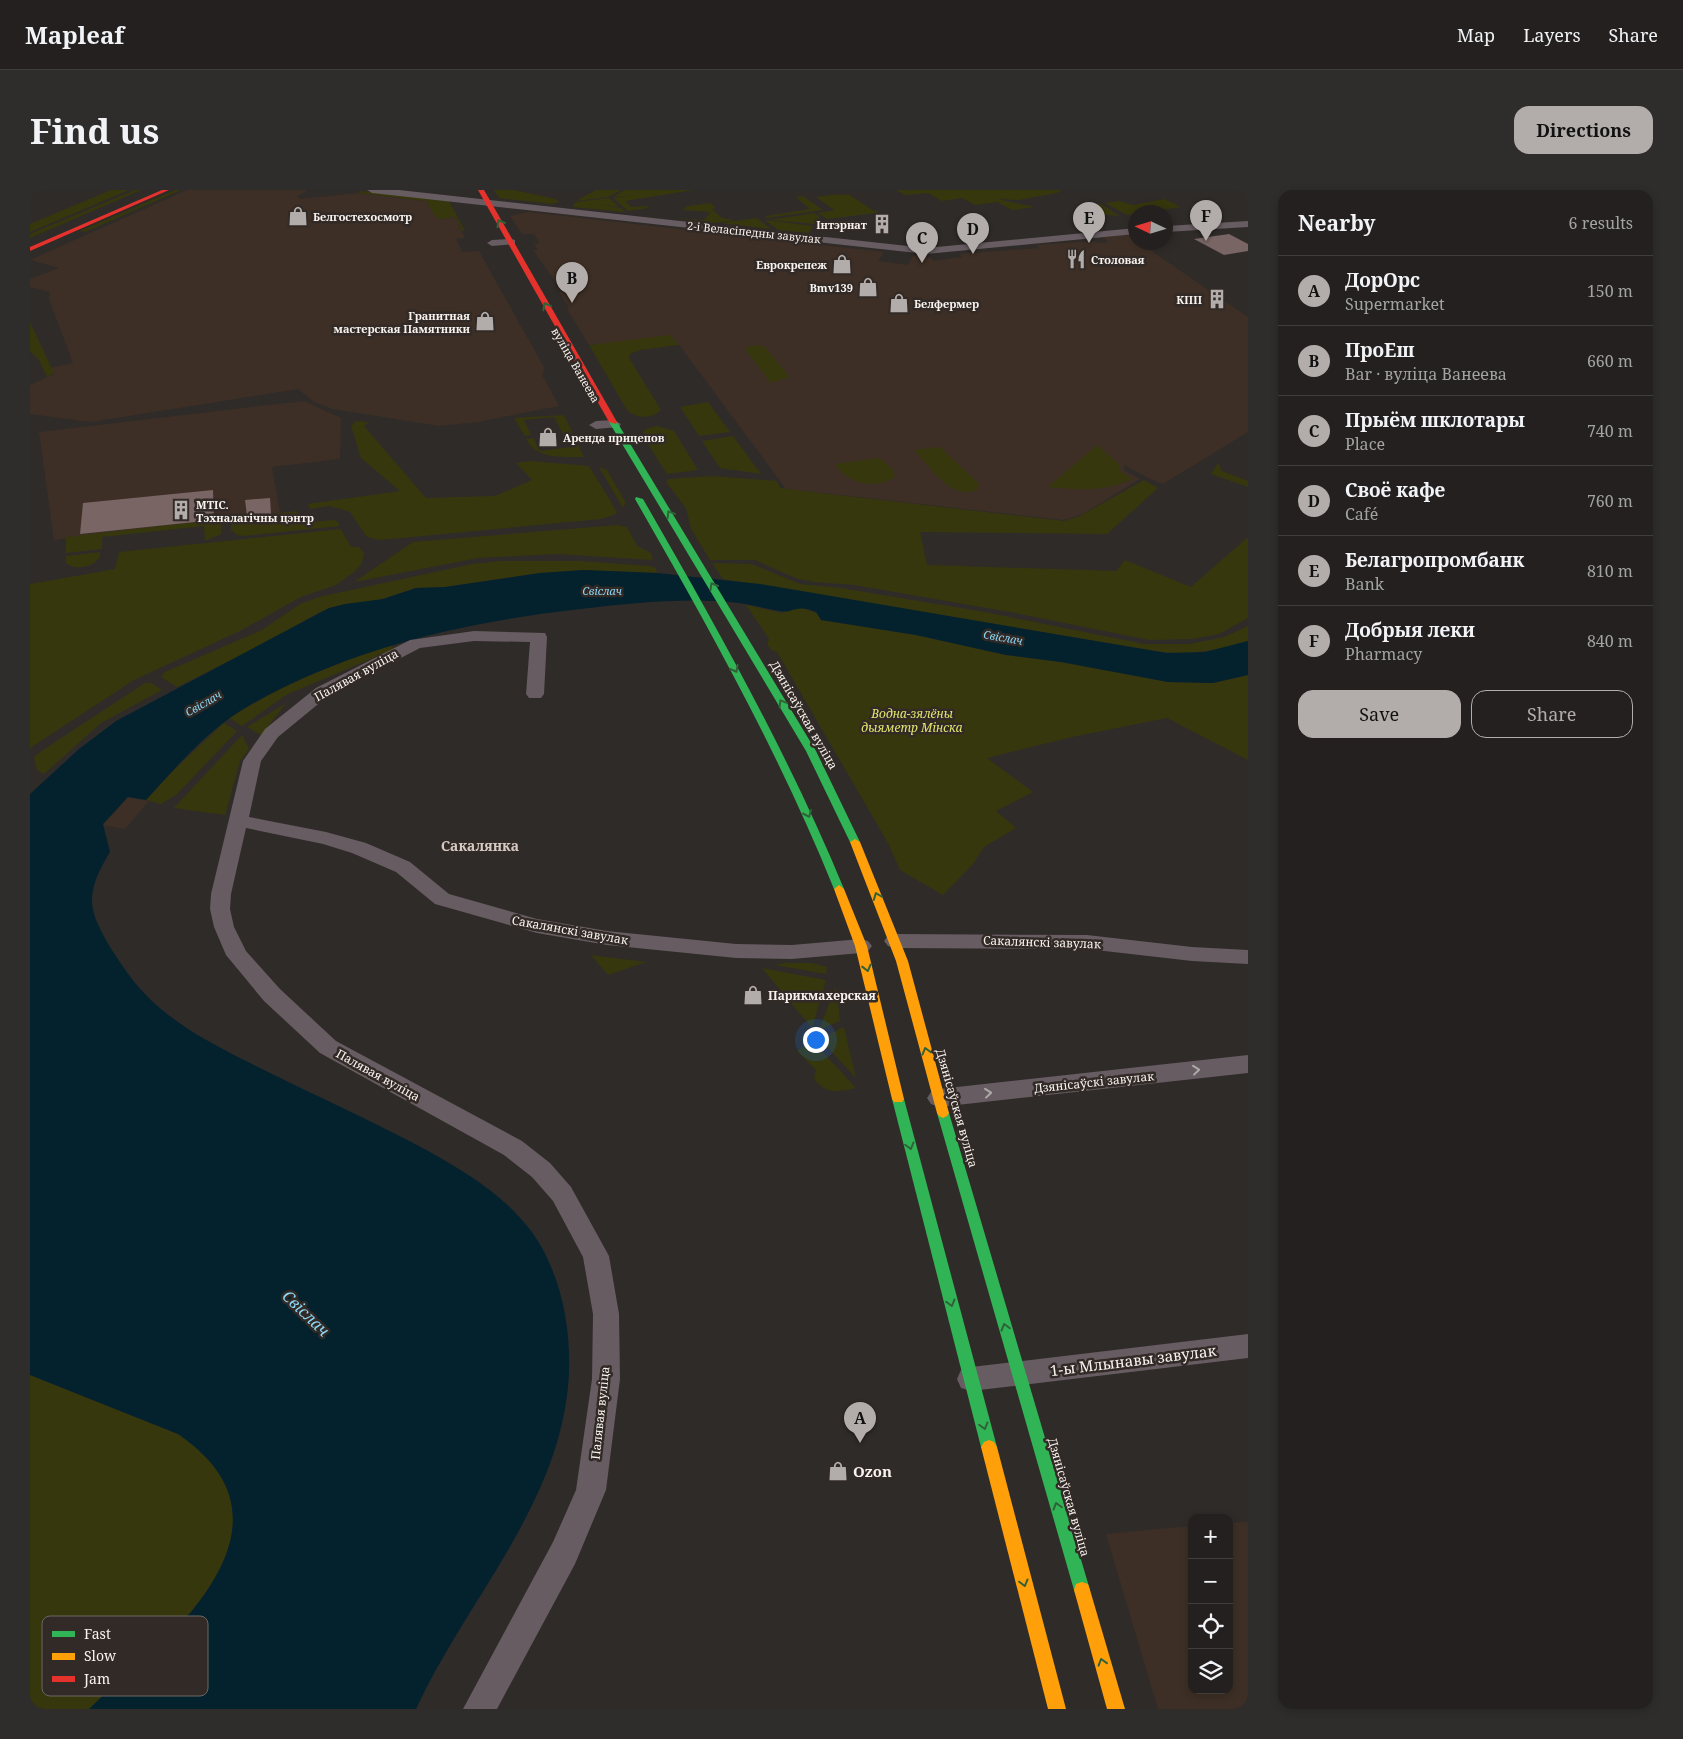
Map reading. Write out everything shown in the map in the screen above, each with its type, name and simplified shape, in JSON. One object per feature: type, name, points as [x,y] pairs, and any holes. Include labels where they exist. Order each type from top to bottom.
[{"type":"main road","points":[[30,244],[156,190]]},
{"type":"main road","points":[[30,249],[166,190]]},
{"type":"main road","points":[[462,190],[476,215]]},
{"type":"main road","name":"вуліца Ванеева","points":[[481,190],[614,424],[691,548]]},
{"type":"main road","points":[[490,240],[499,256]]},
{"type":"main road","points":[[633,489],[712,626],[790,772],[826,855],[861,946],[898,1099],[1058,1709]]},
{"type":"main road","name":"Дзянісаўская вуліца","points":[[691,548],[811,751],[859,850],[895,941],[934,1104],[1018,1374],[1116,1709]]},
{"type":"main road","points":[[894,1082],[910,1096],[898,1099]]},
{"type":"street","name":"2-і Веласіпедны завулак","points":[[372,190],[926,252],[1128,231]]},
{"type":"street","points":[[1173,229],[1248,224]]},
{"type":"street","points":[[490,240],[511,242]]},
{"type":"street","points":[[597,427],[614,424]]},
{"type":"street","name":"Палявая вуліца","points":[[479,1709],[564,1552],[591,1490],[606,1379],[606,1314],[596,1256],[562,1194],[540,1170],[513,1148],[328,1047],[272,995],[237,955],[224,927],[220,909],[221,894],[240,821],[252,761],[271,733],[322,692],[405,648],[426,642],[460,637],[539,637],[535,694]]},
{"type":"street","name":"Сакалянскі завулак","points":[[240,821],[326,838],[359,848],[403,867],[442,899],[537,926],[607,938],[736,951],[792,952],[861,946]]},
{"type":"street","name":"Сакалянскі завулак","points":[[895,941],[1086,942],[1192,954],[1248,957]]},
{"type":"street","name":"Дзянісаўскі завулак","points":[[934,1104],[1248,1064]]},
{"type":"street","name":"1-ы Млынавы завулак","points":[[971,1379],[1248,1346]]},
{"type":"shaded area","points":[[187,190],[308,190],[298,196],[300,199],[358,193],[426,201],[437,219],[455,217],[465,238],[456,239],[462,252],[479,251],[545,369],[542,375],[559,406],[478,422],[439,426],[333,409],[314,402],[298,389],[91,422],[30,414],[30,385],[54,374],[50,368],[73,363],[49,299],[50,292],[30,287],[30,279],[59,268],[30,260]]},
{"type":"shaded area","points":[[528,212],[884,252],[878,261],[908,265],[913,256],[932,258],[933,261],[962,257],[960,254],[1039,248],[1036,245],[1094,241],[1097,243],[1108,242],[1103,237],[1128,235],[1128,250],[1150,250],[1248,317],[1248,432],[1163,484],[1124,465],[1124,470],[1140,479],[1083,514],[1064,520],[786,489],[677,342],[617,342],[589,345],[567,309],[569,308],[559,292],[562,291],[533,250],[538,250],[534,244],[539,243],[538,240],[534,234],[522,234],[510,216]]},
{"type":"shaded area","points":[[304,401],[341,418],[340,459],[272,467],[280,513],[54,540],[39,432]]},
{"type":"shaded area","points":[[128,797],[149,801],[125,829],[103,825]]},
{"type":"shaded area","points":[[1248,1522],[1248,1709],[1158,1709],[1106,1534],[1188,1526],[1188,1694],[1233,1694],[1233,1523]]},
{"type":"green space","points":[[111,190],[129,190],[30,232],[30,224]]},
{"type":"green space","points":[[135,190],[141,190],[30,238],[30,234]]},
{"type":"green space","points":[[175,190],[181,190],[85,232],[80,231]]},
{"type":"green space","points":[[494,190],[513,190],[556,199],[559,202],[552,204],[499,198]]},
{"type":"green space","points":[[596,190],[621,190],[608,197],[576,201]]},
{"type":"green space","points":[[625,190],[694,190],[625,201],[631,207],[646,206],[649,208],[628,211],[613,198],[634,195],[613,197]]},
{"type":"green space","points":[[896,190],[1062,190],[1057,193],[1019,200],[997,199],[1035,207],[1012,210],[997,202],[975,205],[962,198],[942,201],[928,193],[905,195]]},
{"type":"green space","points":[[361,191],[449,201],[465,231],[462,231],[455,217],[437,219],[426,201],[358,193]]},
{"type":"green space","points":[[840,194],[845,197],[842,195],[848,194],[874,211],[878,211],[876,213],[827,219],[818,213],[834,210],[816,197]]},
{"type":"green space","points":[[803,196],[823,210],[767,218],[765,216],[810,209],[796,197]]},
{"type":"green space","points":[[609,198],[619,207],[595,204],[621,208],[625,212],[572,207],[576,202]]},
{"type":"green space","points":[[1164,199],[1181,207],[1173,208],[1173,205],[1133,205]]},
{"type":"green space","points":[[1119,201],[1133,205],[1128,205],[1128,215],[1105,203]]},
{"type":"green space","points":[[710,203],[716,208],[712,209],[722,218],[736,220],[714,223],[675,218],[704,220],[711,212],[682,210],[688,206]]},
{"type":"green space","points":[[1101,204],[1120,216],[1078,212],[1082,207]]},
{"type":"green space","points":[[815,213],[823,220],[815,224],[769,220]]},
{"type":"green space","points":[[757,218],[771,229],[720,223]]},
{"type":"green space","points":[[765,220],[813,226],[809,233],[778,230]]},
{"type":"green space","points":[[30,322],[54,373],[47,377],[39,360],[30,351]]},
{"type":"green space","points":[[670,335],[679,345],[640,350],[630,354],[629,358],[661,410],[654,415],[644,417],[635,415],[627,410],[589,345]]},
{"type":"green space","points":[[757,345],[765,347],[789,377],[771,383],[745,349]]},
{"type":"green space","points":[[708,402],[730,432],[699,436],[680,407]]},
{"type":"green space","points":[[564,415],[584,457],[552,456],[537,451],[531,446],[526,439],[533,438],[540,451],[570,447],[554,417],[524,420],[531,435],[525,436],[514,418]]},
{"type":"green space","points":[[356,421],[369,422],[364,426],[426,498],[495,496],[532,480],[516,463],[530,461],[589,466],[617,512],[614,515],[601,519],[380,540],[367,537],[350,512],[330,506],[310,509],[308,504],[400,491],[361,458],[351,426]]},
{"type":"green space","points":[[657,426],[674,431],[698,470],[667,474],[642,435],[645,429]]},
{"type":"green space","points":[[733,436],[761,474],[720,468],[702,441]]},
{"type":"green space","points":[[1097,445],[1120,465],[1120,471],[1132,479],[1111,486],[1091,489],[1048,487]]},
{"type":"green space","points":[[940,447],[979,484],[978,489],[968,492],[959,491],[951,487],[934,473],[914,450]]},
{"type":"green space","points":[[879,458],[892,468],[895,477],[879,483],[862,483],[847,476],[835,464]]},
{"type":"green space","points":[[1218,463],[1222,471],[1248,481],[1248,487],[1211,474]]},
{"type":"green space","points":[[599,467],[607,470],[626,503],[623,508]]},
{"type":"green space","points":[[712,476],[777,481],[780,488],[1064,521],[1080,516],[1144,480],[1158,488],[1107,534],[920,532],[927,565],[1116,571],[1125,560],[1191,587],[1248,537],[1248,618],[1219,634],[1192,639],[1149,640],[1010,612],[854,585],[814,582],[795,578],[755,560],[710,560],[691,529],[686,508],[666,482],[669,479]]},
{"type":"green space","points":[[297,511],[302,523],[333,520],[337,521],[340,526],[244,536],[237,535],[231,530],[230,518]]},
{"type":"green space","points":[[221,519],[221,534],[205,541],[204,526],[102,537],[102,549],[66,553],[66,537]]},
{"type":"green space","points":[[618,525],[627,527],[637,546],[651,553],[653,560],[556,554],[478,558],[354,582],[413,542]]},
{"type":"green space","points":[[341,529],[351,547],[359,547],[364,553],[362,563],[354,572],[336,585],[301,597],[240,631],[134,680],[30,748],[30,584],[115,569],[119,552]]},
{"type":"green space","points":[[100,552],[100,556],[94,563],[84,567],[74,567],[66,563],[66,556]]},
{"type":"green space","points":[[501,561],[580,561],[650,566],[656,568],[657,573],[584,570],[540,573],[445,587],[416,588],[376,601],[337,606],[320,612],[265,643],[177,687],[161,677],[165,672],[262,630],[300,604],[319,597],[472,564]]},
{"type":"green space","points":[[712,563],[752,564],[800,584],[841,588],[985,612],[1144,644],[1190,644],[1224,637],[1248,626],[1248,641],[1201,652],[1153,651],[723,579]]},
{"type":"green space","name":"Водна-зялёны дыяметр Мінска","points":[[746,605],[782,613],[791,608],[802,608],[819,614],[821,620],[916,635],[1006,655],[1061,662],[1168,682],[1213,683],[1248,675],[1248,760],[1167,718],[1072,737],[987,758],[1033,792],[996,811],[1016,828],[984,847],[973,864],[943,895],[900,870],[888,843],[777,652],[771,650],[767,644],[769,639]]},
{"type":"green space","points":[[391,645],[394,649],[286,695],[242,726],[229,718],[287,686]]},
{"type":"green space","points":[[145,683],[151,683],[162,690],[101,723],[44,774],[37,770],[34,758],[37,754]]},
{"type":"green space","points":[[286,703],[261,735],[247,727]]},
{"type":"green space","points":[[224,723],[237,731],[177,794],[161,804],[146,800],[175,769]]},
{"type":"green space","points":[[242,735],[249,749],[240,761],[225,815],[174,808]]},
{"type":"green space","points":[[591,955],[646,962],[608,975]]},
{"type":"green space","points":[[811,963],[827,967],[826,974],[775,965]]},
{"type":"green space","points":[[762,968],[826,980],[812,1028]]},
{"type":"green space","points":[[836,986],[840,1021],[819,1030]]},
{"type":"green space","points":[[844,1027],[856,1078],[820,1039]]},
{"type":"green space","points":[[812,1041],[856,1088],[832,1091],[827,1090],[818,1083],[814,1078],[816,1070],[797,1051]]},
{"type":"green space","points":[[30,1375],[178,1434],[203,1454],[220,1475],[229,1496],[233,1518],[230,1541],[222,1564],[209,1588],[188,1616],[42,1616],[42,1696],[102,1696],[89,1709],[30,1709]]},
{"type":"water","name":"Свіслач","points":[[584,570],[657,573],[760,584],[1167,653],[1205,652],[1248,641],[1248,675],[1213,683],[1168,682],[1061,662],[1006,655],[916,635],[821,620],[816,612],[804,608],[784,612],[719,601],[660,602],[600,607],[537,614],[453,630],[370,652],[330,667],[290,684],[237,713],[208,735],[146,800],[128,797],[103,824],[110,852],[96,880],[92,905],[95,918],[101,930],[129,975],[164,1012],[191,1031],[234,1055],[428,1151],[469,1175],[506,1204],[518,1215],[539,1242],[555,1277],[561,1296],[568,1335],[569,1373],[563,1420],[550,1464],[531,1507],[509,1548],[437,1668],[416,1709],[89,1709],[102,1696],[208,1696],[208,1616],[187,1616],[209,1588],[222,1564],[230,1541],[233,1518],[229,1496],[220,1475],[203,1454],[178,1434],[30,1375],[30,794],[79,749],[116,721],[329,608],[383,599],[416,588],[445,587],[540,573]]},
{"type":"building","points":[[1229,234],[1248,244],[1248,251],[1224,255],[1194,239]]},
{"type":"building","name":"МТІС. Тэхналагічны цэнтр","points":[[213,490],[214,520],[80,534],[83,503]]},
{"type":"building","points":[[270,498],[271,514],[247,516],[245,500]]},
{"type":"traffic: fast","points":[[613,422],[811,751],[855,842]]},
{"type":"traffic: fast","points":[[639,499],[720,642],[772,739],[796,788],[839,889]]},
{"type":"traffic: fast","points":[[898,1099],[989,1447]]},
{"type":"traffic: fast","points":[[943,1113],[1082,1590]]},
{"type":"traffic: slow","points":[[855,842],[902,961],[943,1113]]},
{"type":"traffic: slow","points":[[839,889],[861,946],[898,1099]]},
{"type":"traffic: slow","points":[[989,1447],[1057,1709]]},
{"type":"traffic: slow","points":[[1082,1590],[1116,1709]]},
{"type":"traffic: jam","points":[[30,249],[166,190]]},
{"type":"traffic: jam","points":[[481,190],[613,422]]},
{"type":"place","name":"Белгостехосмотр","points":[[298,216]]},
{"type":"place","name":"Інтэрнат","points":[[882,224]]},
{"type":"place","name":"Добрыя леки","points":[[1206,241]]},
{"type":"place","name":"Белагропромбанк","points":[[1089,243]]},
{"type":"place","name":"Своё кафе","points":[[973,254]]},
{"type":"place","name":"Столовая","points":[[1076,259]]},
{"type":"place","name":"Прыём шклотары","points":[[922,263]]},
{"type":"place","name":"Еврокрепеж","points":[[842,264]]},
{"type":"place","name":"Bmv139","points":[[868,287]]},
{"type":"place","name":"КПП","points":[[1217,299]]},
{"type":"place","name":"ПроЕш","points":[[572,303]]},
{"type":"place","name":"Белфермер","points":[[899,303]]},
{"type":"place","name":"Гранитная мастерская Памятники","points":[[485,321]]},
{"type":"place","name":"Аренда прицепов","points":[[548,437]]},
{"type":"place","name":"МТІС. Тэхналагічны цэнтр","points":[[181,510]]},
{"type":"place","name":"Парикмахерская","points":[[753,995]]},
{"type":"place","name":"ДорОрс","points":[[860,1443]]},
{"type":"place","name":"Ozon","points":[[838,1471]]},
{"type":"district","name":"Сакалянка","points":[[480,845]]}]
